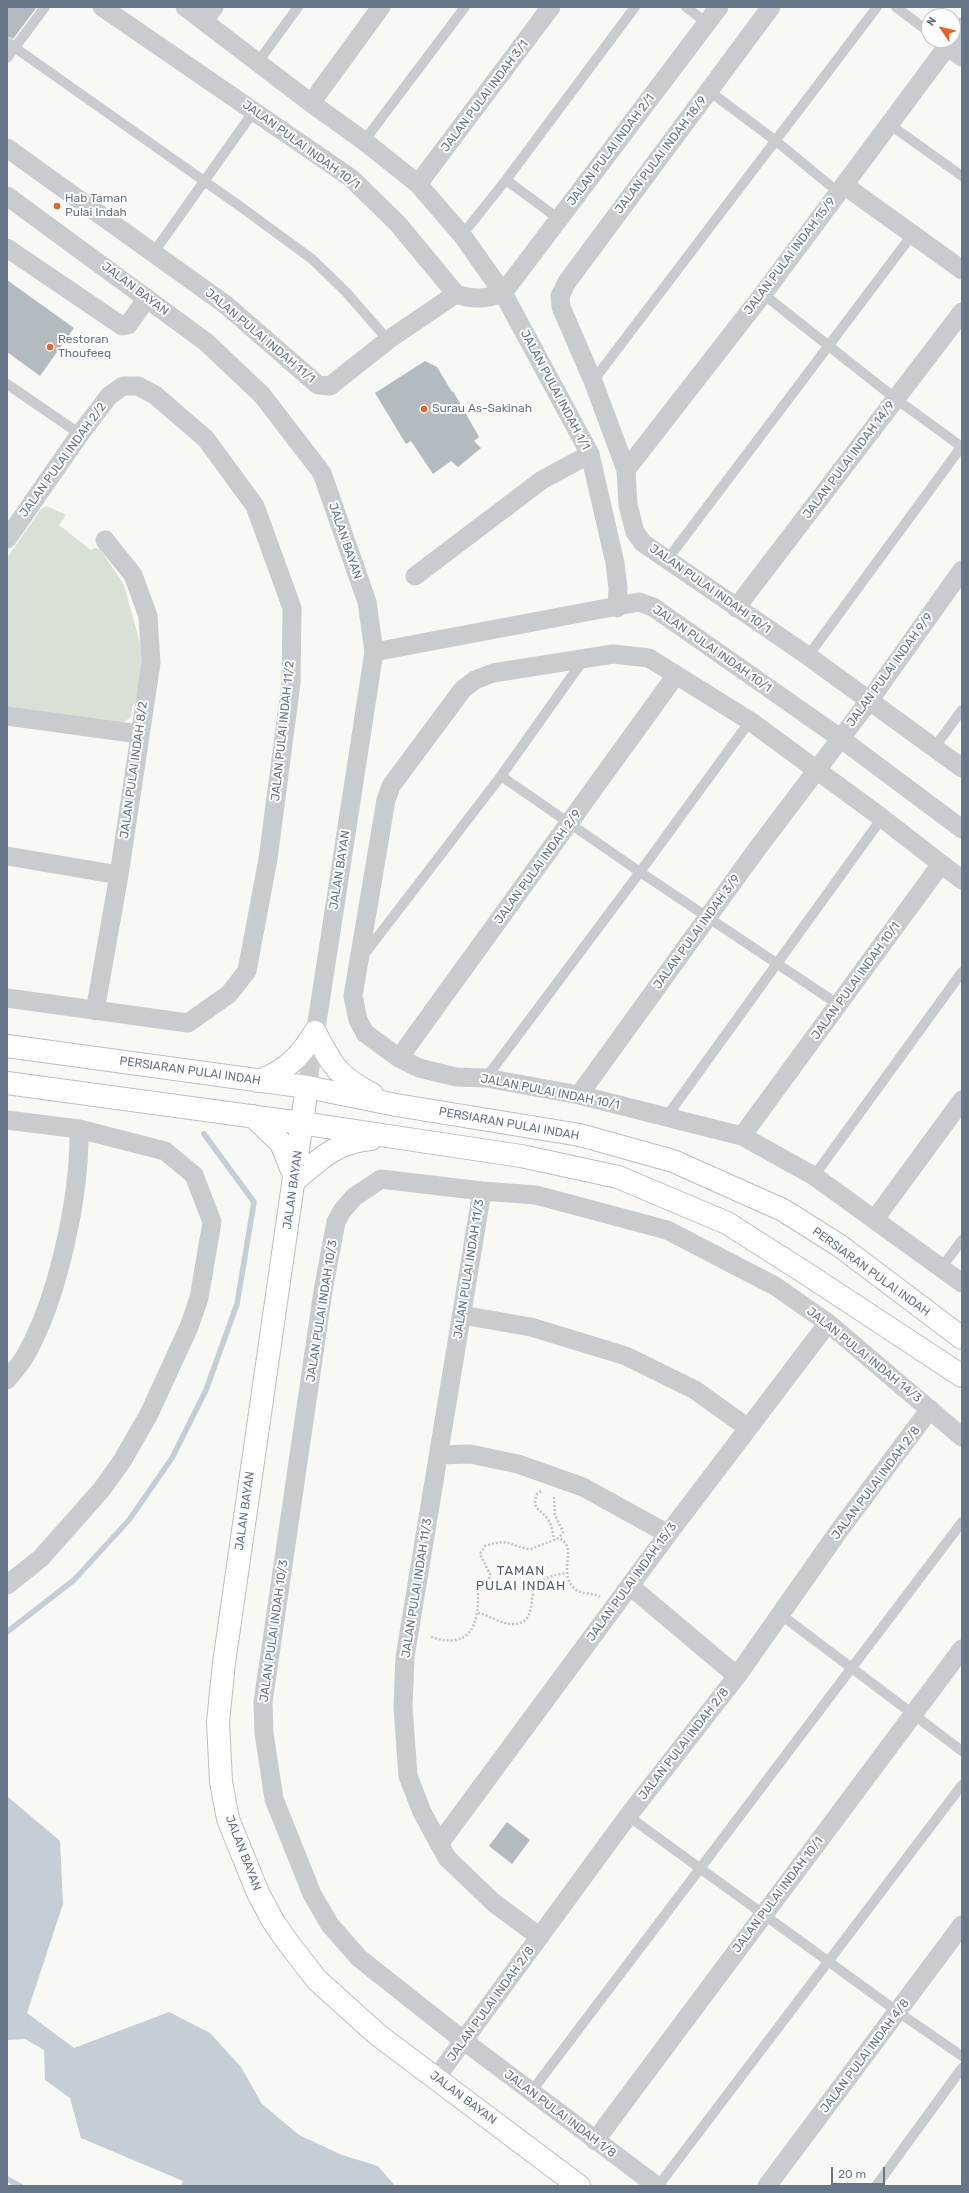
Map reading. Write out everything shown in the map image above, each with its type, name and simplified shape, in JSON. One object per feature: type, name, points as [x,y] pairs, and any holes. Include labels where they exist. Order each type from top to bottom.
[{"type":"main road","points":[[258,1081],[271,1076],[293,1062],[300,1055],[315,1032],[330,1061],[341,1075],[354,1085],[396,1105]]},
{"type":"main road","name":"PERSIARAN PULAI INDAH","points":[[7,1046],[307,1087],[396,1105],[580,1135],[673,1161],[783,1210],[840,1246],[962,1338]]},
{"type":"main road","points":[[7,1083],[253,1116],[521,1156],[618,1177],[727,1223],[962,1376]]},
{"type":"main road","name":"JALAN BAYAN","points":[[307,1087],[301,1123],[295,1180],[246,1499],[224,1663],[218,1722],[221,1782],[228,1818],[242,1856],[270,1916],[289,1944],[317,1980],[335,1998],[378,2035],[579,2186]]},
{"type":"main road","points":[[253,1116],[273,1133],[281,1143],[289,1159],[295,1180],[335,1147],[354,1140],[394,1137]]},
{"type":"street","name":"JALAN PULAI INDAH 10/1","points":[[102,7],[351,178],[398,224],[456,294]]},
{"type":"street","points":[[184,7],[209,14],[258,62],[311,103],[364,141],[418,184],[462,235],[503,293],[491,298],[480,299],[467,298],[456,294]]},
{"type":"street","points":[[311,103],[381,7]]},
{"type":"street","name":"JALAN PULAI INDAH 3/1","points":[[418,184],[551,7]]},
{"type":"street","name":"JALAN PULAI INDAH 2/1","points":[[503,293],[719,7]]},
{"type":"street","name":"JALAN PULAI INDAH 18/9","points":[[561,307],[560,296],[567,282],[771,7]]},
{"type":"street","name":"JALAN PULAI INDAH 15/9","points":[[626,470],[763,294],[889,124],[948,48]]},
{"type":"street","name":"JALAN PULAI INDAH 11/1","points":[[7,148],[226,305],[318,386],[330,386],[388,340],[456,294]]},
{"type":"street","points":[[841,189],[912,235],[962,270]]},
{"type":"street","name":"JALAN BAYAN","points":[[7,196],[206,342],[262,395],[322,473],[367,602],[374,652],[307,1087]]},
{"type":"street","points":[[7,248],[122,326],[128,325],[147,298]]},
{"type":"street","name":"JALAN PULAI INDAH 1/1","points":[[503,293],[590,454],[615,563],[618,588],[617,608]]},
{"type":"street","name":"JALAN PULAI INDAHI 10/1","points":[[561,307],[593,381],[626,470],[628,505],[635,532],[643,543],[808,656],[962,768]]},
{"type":"street","name":"JALAN PULAI INDAH 14/9","points":[[736,608],[962,312]]},
{"type":"street","name":"JALAN PULAI INDAH 2/2","points":[[7,539],[80,434],[109,396],[123,386]]},
{"type":"street","name":"JALAN PULAI INDAH 11/2","points":[[7,998],[95,1012],[188,1023],[229,994],[247,971],[268,859],[291,683],[292,608],[255,506],[206,438],[155,395],[138,386],[123,386]]},
{"type":"street","points":[[416,576],[542,480],[590,454]]},
{"type":"street","name":"JALAN PULAI INDAH 8/2","points":[[95,1012],[119,875],[139,734],[151,663],[148,616],[133,575],[105,540]]},
{"type":"street","name":"JALAN PULAI INDAH 9/9","points":[[816,769],[869,700],[962,570]]},
{"type":"street","name":"JALAN PULAI INDAH 10/1","points":[[374,652],[617,608],[639,602],[653,607],[840,738],[962,829]]},
{"type":"street","points":[[358,962],[386,800],[391,786],[454,701],[469,684],[493,673],[613,654],[649,658],[750,721],[882,818],[962,880]]},
{"type":"street","name":"JALAN PULAI INDAH 2/9","points":[[399,1058],[676,675]]},
{"type":"street","points":[[7,716],[139,734]]},
{"type":"street","name":"JALAN PULAI INDAH 3/9","points":[[579,1095],[816,769]]},
{"type":"street","points":[[7,856],[119,875]]},
{"type":"street","name":"JALAN PULAI INDAH 10/1","points":[[742,1136],[942,864]]},
{"type":"street","name":"JALAN PULAI INDAH 10/1","points":[[358,962],[353,996],[358,1020],[365,1033],[399,1058],[418,1068],[456,1077],[486,1078],[579,1095],[742,1136],[814,1176],[942,1267],[962,1283]]},
{"type":"street","points":[[875,1219],[962,1100]]},
{"type":"street","points":[[7,1120],[79,1129],[164,1151],[194,1175],[212,1222],[199,1298],[189,1327],[149,1414],[122,1461],[102,1489],[41,1558],[7,1585]]},
{"type":"street","points":[[7,1380],[24,1358],[50,1299],[65,1242],[80,1161],[79,1129]]},
{"type":"street","name":"JALAN PULAI INDAH 14/3","points":[[336,1222],[342,1211],[354,1197],[381,1180],[482,1191],[536,1195],[667,1230],[775,1286],[828,1323],[930,1409]]},
{"type":"street","name":"JALAN PULAI INDAH 11/3","points":[[482,1191],[405,1657],[403,1707],[408,1776],[422,1812],[447,1858],[467,1879],[494,1903],[540,1937]]},
{"type":"street","name":"JALAN PULAI INDAH 10/3","points":[[336,1222],[322,1299],[263,1702],[264,1733],[274,1799],[312,1894],[330,1925],[358,1958],[464,2041]]},
{"type":"street","points":[[462,1315],[531,1326],[626,1356],[695,1390],[748,1428]]},
{"type":"street","name":"JALAN PULAI INDAH 15/3","points":[[439,1844],[668,1534],[828,1323]]},
{"type":"street","points":[[930,1409],[962,1437]]},
{"type":"street","name":"JALAN PULAI INDAH 2/8","points":[[436,2078],[628,1816],[737,1676],[780,1614],[930,1409]]},
{"type":"street","points":[[439,1455],[470,1454],[518,1464],[583,1487],[668,1534]]},
{"type":"street","points":[[630,1586],[737,1676]]},
{"type":"street","name":"JALAN PULAI INDAH 10/1","points":[[595,2141],[962,1650]]},
{"type":"street","name":"JALAN PULAI INDAH 4/8","points":[[767,2186],[962,1925]]},
{"type":"street","name":"JALAN PULAI INDAH 1/8","points":[[464,2041],[595,2141],[657,2186]]},
{"type":"lane","points":[[7,58],[11,44],[44,7]]},
{"type":"lane","points":[[258,62],[298,7]]},
{"type":"lane","points":[[364,141],[465,7]]},
{"type":"lane","points":[[462,235],[506,180],[635,7]]},
{"type":"lane","points":[[686,7],[707,23]]},
{"type":"lane","points":[[593,381],[877,7]]},
{"type":"lane","points":[[896,7],[921,26]]},
{"type":"lane","points":[[11,44],[312,259],[346,292],[388,340]]},
{"type":"lane","points":[[709,91],[841,189]]},
{"type":"lane","points":[[154,252],[254,111]]},
{"type":"lane","points":[[889,124],[962,176]]},
{"type":"lane","points":[[506,180],[559,219]]},
{"type":"lane","points":[[667,560],[912,235]]},
{"type":"lane","points":[[763,294],[827,346],[962,447],[808,656]]},
{"type":"lane","points":[[8,386],[80,434]]},
{"type":"lane","points":[[358,962],[501,776],[584,659]]},
{"type":"lane","points":[[934,748],[962,710]]},
{"type":"lane","points":[[486,1078],[640,872],[750,721]]},
{"type":"lane","points":[[501,776],[570,822],[640,872],[839,1005]]},
{"type":"lane","points":[[667,1116],[882,818]]},
{"type":"lane","points":[[814,1176],[962,972]]},
{"type":"lane","points":[[942,1267],[962,1240]]},
{"type":"lane","points":[[531,2092],[962,1522]]},
{"type":"lane","points":[[780,1614],[962,1751]]},
{"type":"lane","points":[[657,2186],[962,1785]]},
{"type":"lane","points":[[628,1816],[828,1962],[962,2056]]},
{"type":"lane","points":[[876,2186],[962,2068]]},
{"type":"path","points":[[545,1491],[536,1494],[535,1503],[538,1510],[548,1519],[554,1540]]},
{"type":"path","points":[[432,1637],[446,1640],[466,1636],[474,1627],[478,1613],[478,1591],[489,1578],[490,1574],[480,1554],[485,1546],[497,1542],[510,1542],[531,1549],[559,1538],[563,1532],[555,1515],[554,1495]]},
{"type":"path","points":[[559,1538],[564,1540],[569,1554],[566,1573],[569,1582],[577,1591],[596,1594],[605,1600]]},
{"type":"path","points":[[478,1613],[509,1624],[521,1622],[526,1619],[530,1613],[534,1601],[534,1590],[538,1584],[559,1574],[566,1573]]},
{"type":"shaded area","points":[[47,506],[66,515],[59,525],[91,550],[95,548],[100,549],[124,585],[140,643],[142,671],[138,699],[132,707],[131,717],[122,723],[7,707],[7,558],[41,509]]},
{"type":"shaded area","points":[[7,1796],[60,1841],[63,1904],[27,2013],[74,2048],[169,2012],[210,2033],[241,2067],[262,2104],[299,2135],[342,2155],[378,2166],[395,2186],[181,2186],[183,2181],[81,2138],[70,2098],[45,2080],[44,2050],[25,2039],[7,2040]]},
{"type":"building","points":[[7,7],[37,7],[13,39],[7,36]]},
{"type":"building","points":[[7,280],[74,328],[40,376],[7,352]]},
{"type":"building","name":"Surau As-Sakinah","points":[[425,361],[437,367],[452,392],[453,391],[479,437],[474,441],[481,448],[458,467],[451,461],[433,474],[411,441],[406,444],[375,393]]},
{"type":"building","points":[[507,1822],[530,1840],[512,1864],[489,1846]]},
{"type":"waterway","points":[[7,1632],[74,1580],[129,1520],[172,1458],[206,1390],[237,1304],[254,1202],[204,1134]]},
{"type":"waterway","points":[[7,2179],[20,2186]]},
{"type":"place","name":"Hab Taman Pulai Indah","points":[[57,206]]},
{"type":"place","name":"Restoran Thoufeeq","points":[[50,347]]},
{"type":"place","name":"Surau As-Sakinah","points":[[424,409]]},
{"type":"district","name":"TAMAN PULAI INDAH","points":[[521,1578]]}]
